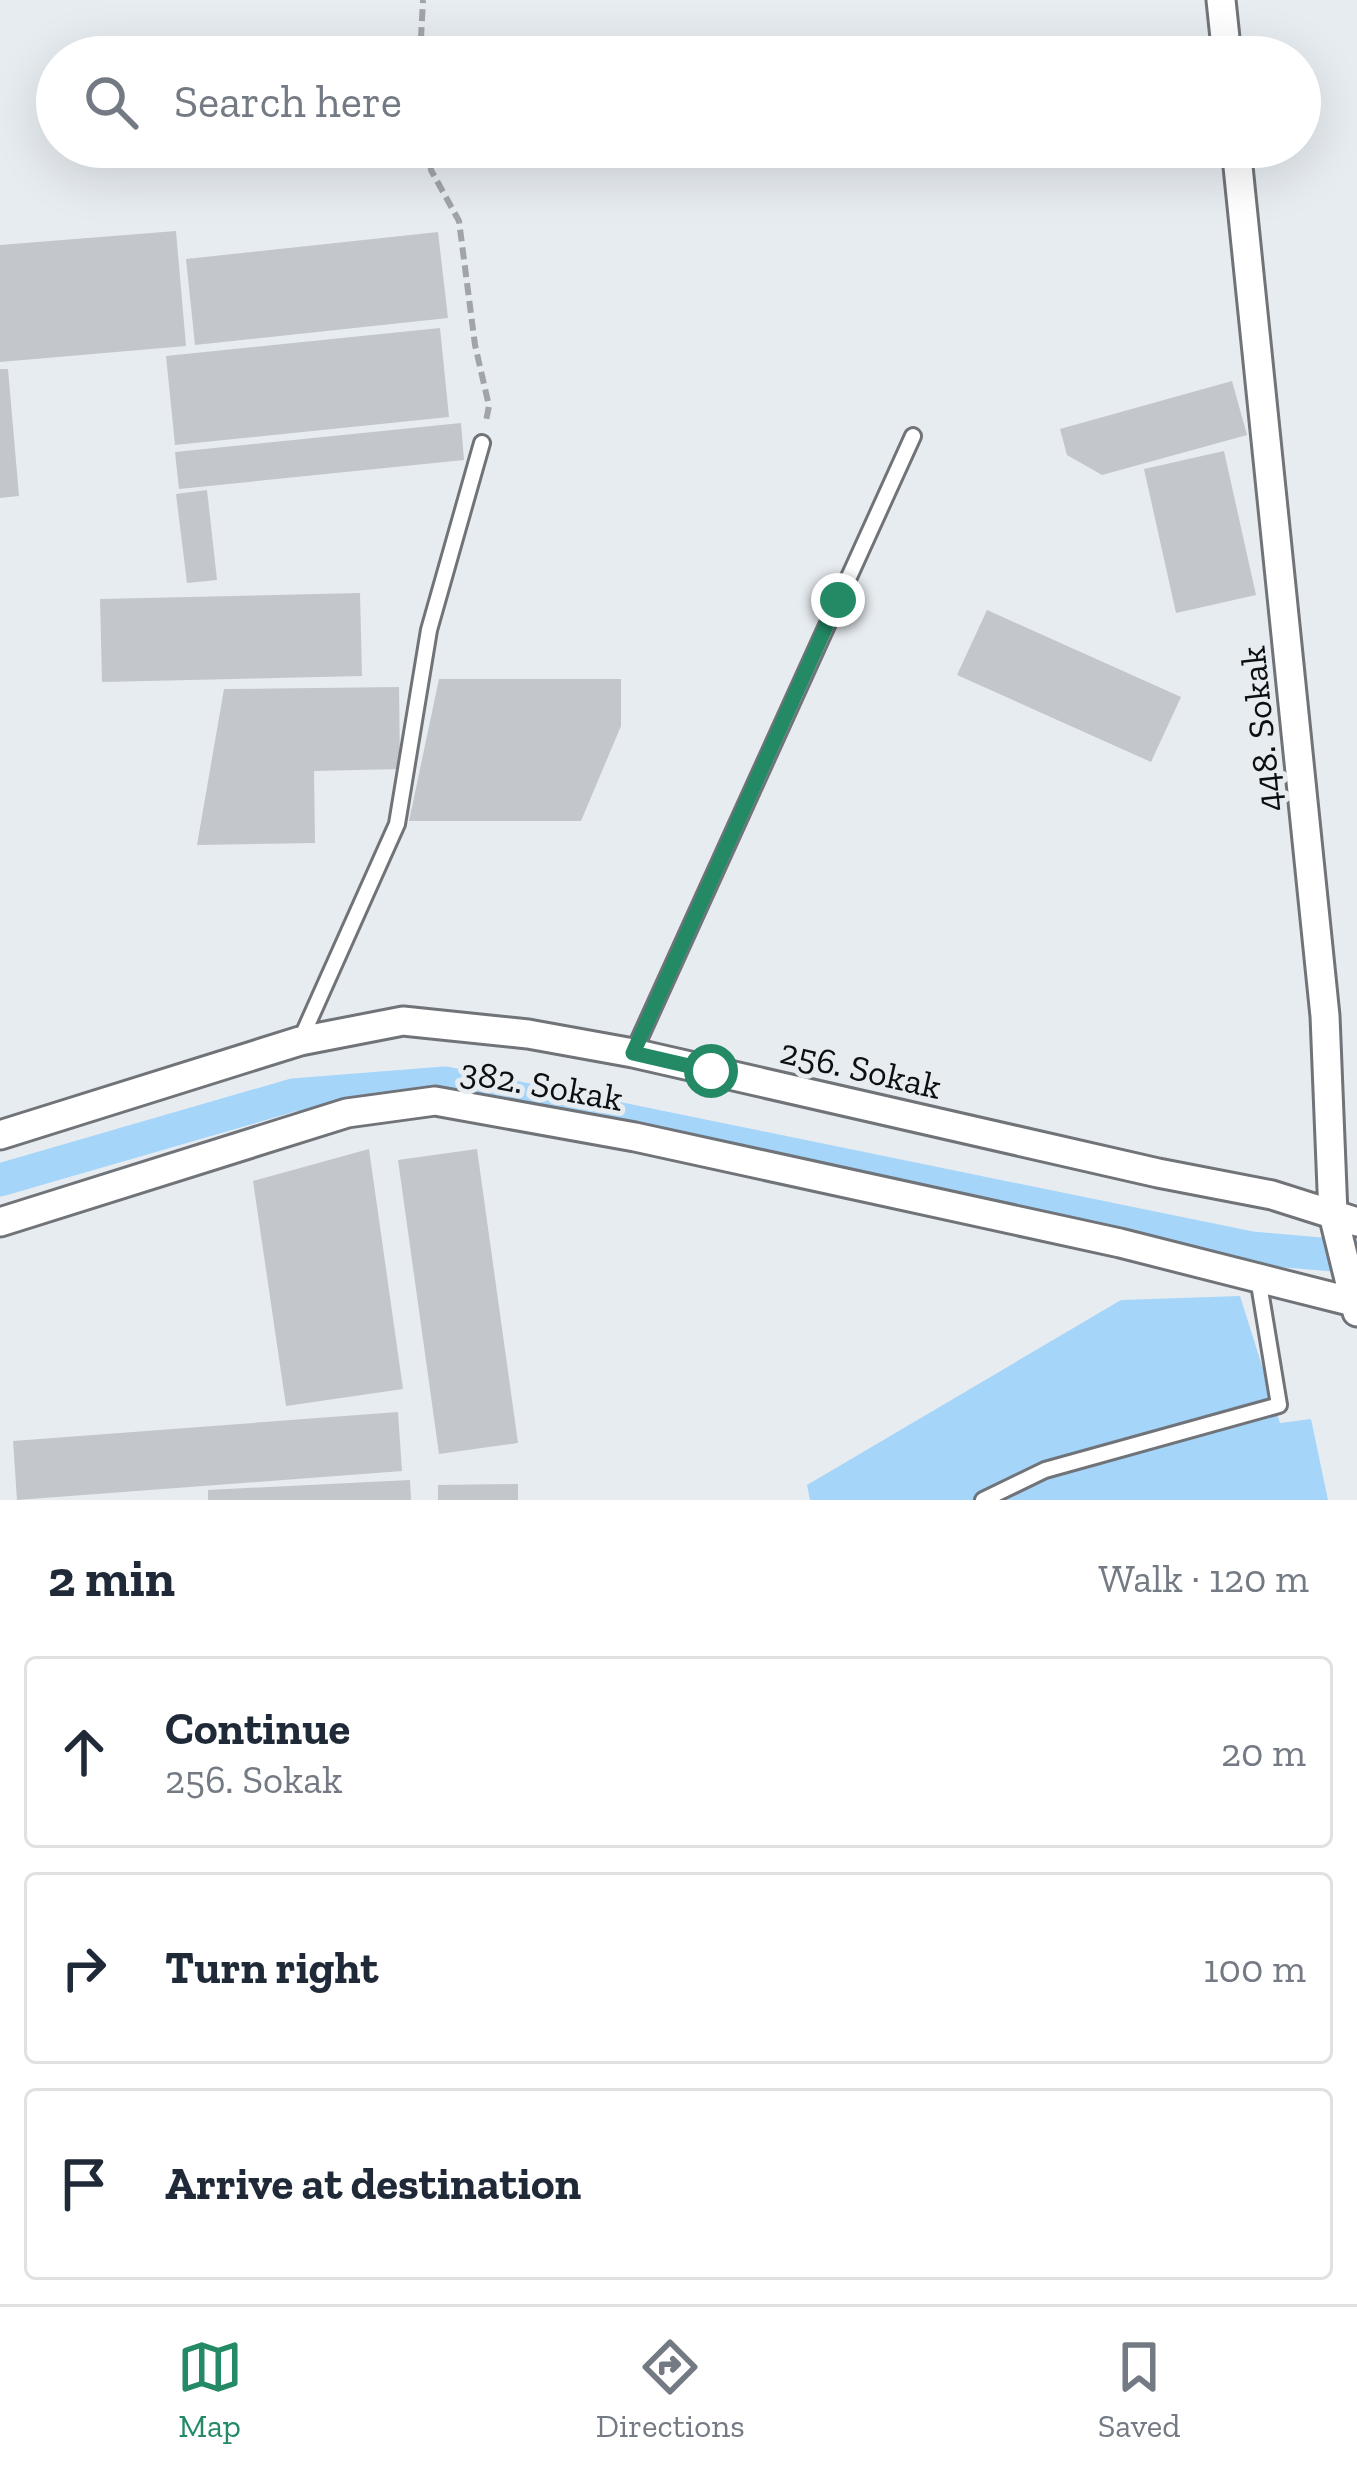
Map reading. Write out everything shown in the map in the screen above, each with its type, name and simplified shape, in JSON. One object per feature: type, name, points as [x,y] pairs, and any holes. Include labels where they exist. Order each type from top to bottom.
[{"type":"street","points":[[1221,0],[1225,36]]},
{"type":"street","name":"448. Sokak","points":[[1238,168],[1342,1221],[1354,1301]]},
{"type":"street","name":"256. Sokak","points":[[0,1136],[300,1041],[403,1021],[528,1034],[633,1053],[1272,1195],[1342,1221]]},
{"type":"street","name":"382. Sokak","points":[[0,1222],[347,1113],[434,1101],[635,1137],[1120,1243],[1354,1301]]},
{"type":"lane","points":[[633,1053],[913,436]]},
{"type":"lane","points":[[300,1041],[397,824],[429,630],[482,443]]},
{"type":"lane","points":[[983,1500],[1045,1470],[1279,1405],[1258,1278]]},
{"type":"path","points":[[421,36],[423,0]]},
{"type":"path","points":[[431,168],[459,221],[475,345],[489,406],[482,443]]},
{"type":"water","points":[[1240,1296],[1280,1423],[1311,1419],[1328,1500],[810,1500],[807,1485],[1121,1300]]},
{"type":"building","points":[[176,231],[186,346],[0,362],[0,245]]},
{"type":"building","points":[[438,232],[448,318],[195,345],[186,259]]},
{"type":"building","points":[[440,328],[449,417],[175,445],[166,356]]},
{"type":"building","points":[[0,369],[8,369],[19,496],[0,498]]},
{"type":"building","points":[[1232,381],[1247,435],[1102,475],[1067,455],[1060,429]]},
{"type":"building","points":[[461,423],[464,460],[179,489],[175,452]]},
{"type":"building","points":[[1224,451],[1256,595],[1176,613],[1144,469]]},
{"type":"building","points":[[207,490],[217,580],[187,583],[176,494]]},
{"type":"building","points":[[360,593],[362,676],[102,682],[100,599]]},
{"type":"building","points":[[987,610],[1181,697],[1151,762],[957,675]]},
{"type":"building","points":[[439,679],[621,679],[621,726],[581,821],[409,821]]},
{"type":"building","points":[[399,687],[400,769],[314,771],[315,843],[197,845],[224,689]]},
{"type":"building","points":[[369,1149],[403,1389],[286,1406],[253,1181]]},
{"type":"building","points":[[477,1149],[518,1443],[439,1454],[398,1160]]},
{"type":"building","points":[[398,1412],[402,1471],[17,1500],[13,1441]]},
{"type":"building","points":[[410,1480],[411,1500],[208,1500],[208,1490]]},
{"type":"building","points":[[518,1484],[518,1500],[438,1500],[438,1485]]},
{"type":"waterway","points":[[0,1180],[293,1095],[445,1083],[1251,1248],[1357,1257]]},
{"type":"route","points":[[711,1071],[633,1053],[838,600]]}]
